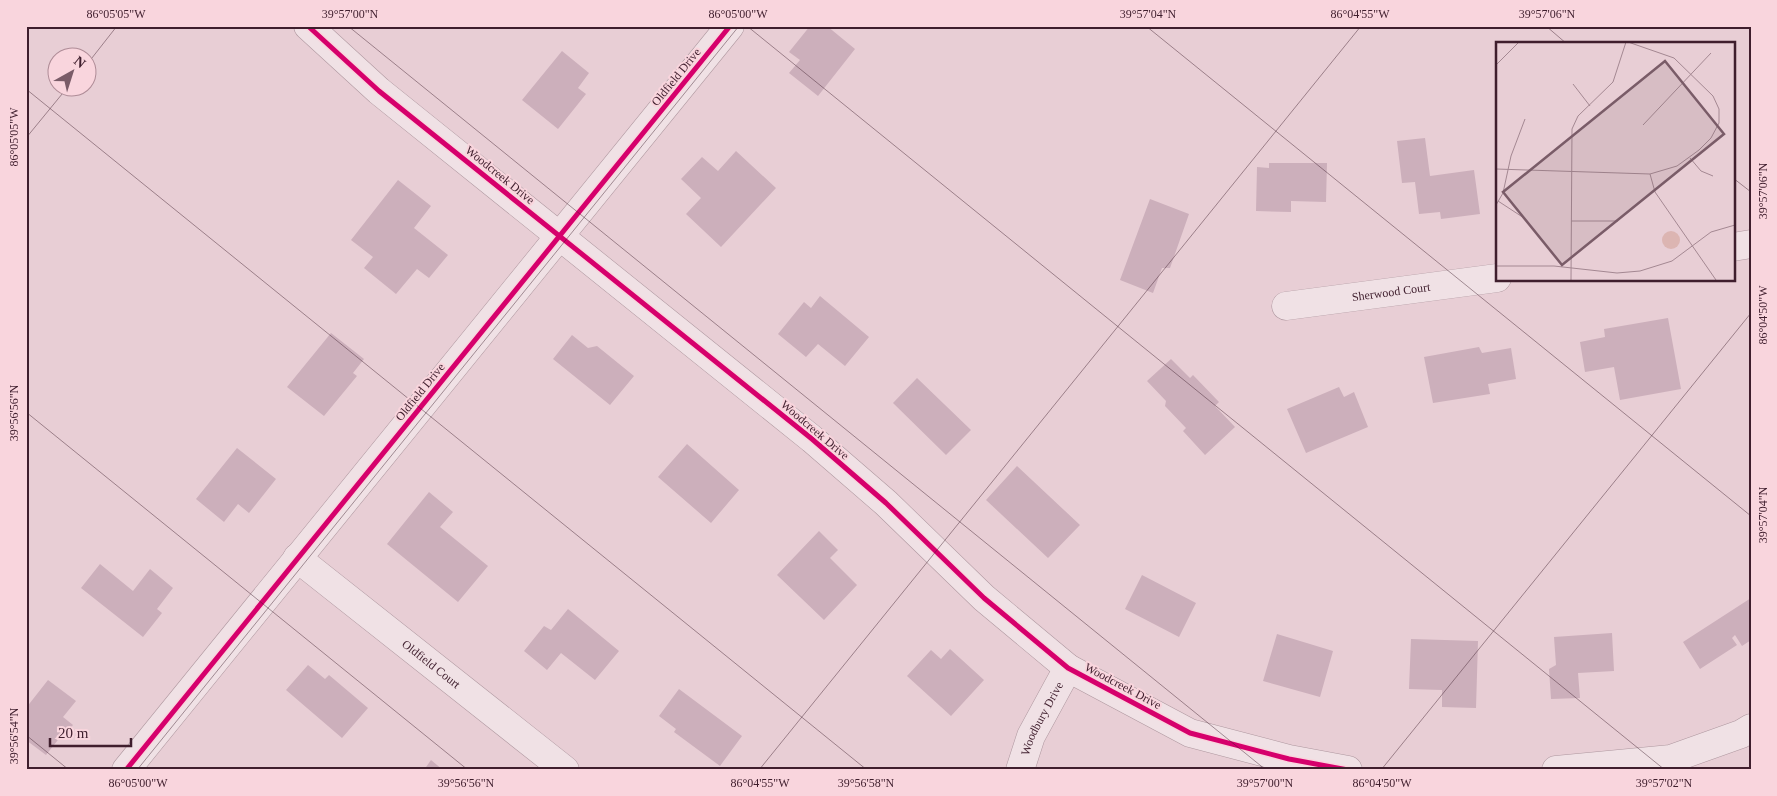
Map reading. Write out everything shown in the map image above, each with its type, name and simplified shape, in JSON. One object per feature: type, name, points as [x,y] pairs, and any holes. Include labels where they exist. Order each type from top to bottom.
[{"type":"street","name":"Woodcreek Drive","points":[[308,26],[379,91],[834,458],[886,503],[984,598],[1068,668],[1190,733],[1289,759],[1348,770]]},
{"type":"street","name":"Oldfield Drive","points":[[126,770],[730,26]]},
{"type":"street","points":[[1734,246],[1751,244]]},
{"type":"street","name":"Sherwood Court","points":[[1286,306],[1496,278]]},
{"type":"street","name":"Oldfield Court","points":[[297,558],[565,770]]},
{"type":"street","name":"Woodbury Drive","points":[[1020,770],[1031,736],[1068,668]]},
{"type":"street","points":[[1556,770],[1671,759],[1741,734],[1751,728]]},
{"type":"building","points":[[810,26],[827,26],[855,49],[818,96],[789,73],[800,60],[789,52]]},
{"type":"building","points":[[562,51],[589,73],[578,88],[586,94],[558,129],[522,100]]},
{"type":"building","points":[[1425,138],[1430,176],[1474,170],[1480,214],[1441,219],[1440,212],[1419,214],[1415,182],[1402,183],[1397,141]]},
{"type":"building","points":[[736,151],[776,188],[721,247],[686,214],[701,198],[681,179],[702,157],[718,171]]},
{"type":"building","points":[[1269,163],[1327,163],[1326,202],[1291,201],[1291,212],[1256,211],[1257,167],[1269,168]]},
{"type":"building","points":[[398,180],[431,206],[414,228],[448,255],[429,278],[417,269],[396,294],[364,268],[373,257],[351,240]]},
{"type":"building","points":[[1150,199],[1189,214],[1170,268],[1162,268],[1153,293],[1120,280]]},
{"type":"building","points":[[820,296],[869,337],[845,366],[818,344],[806,357],[778,334],[804,302],[811,308]]},
{"type":"building","points":[[1668,318],[1681,389],[1620,400],[1614,367],[1585,372],[1580,342],[1605,337],[1604,329]]},
{"type":"building","points":[[331,333],[364,359],[353,373],[357,376],[324,416],[287,387]]},
{"type":"building","points":[[572,335],[588,348],[597,346],[634,376],[610,405],[553,359]]},
{"type":"building","points":[[1479,347],[1482,353],[1511,348],[1516,379],[1488,384],[1490,394],[1433,403],[1424,357]]},
{"type":"building","points":[[1171,359],[1190,378],[1193,375],[1219,402],[1215,406],[1235,427],[1205,455],[1183,431],[1186,428],[1165,406],[1166,401],[1147,381]]},
{"type":"building","points":[[917,378],[971,430],[946,455],[893,403]]},
{"type":"building","points":[[1339,387],[1344,397],[1354,392],[1368,427],[1306,453],[1287,409]]},
{"type":"building","points":[[687,444],[739,490],[711,523],[658,477]]},
{"type":"building","points":[[237,448],[276,479],[249,513],[238,504],[224,522],[196,499]]},
{"type":"building","points":[[1017,466],[1080,525],[1048,558],[986,500]]},
{"type":"building","points":[[429,492],[453,512],[440,527],[488,566],[458,602],[387,544]]},
{"type":"building","points":[[819,531],[838,550],[830,558],[857,585],[824,620],[777,575]]},
{"type":"building","points":[[100,564],[133,591],[150,569],[173,588],[157,609],[162,613],[143,637],[81,588]]},
{"type":"building","points":[[1142,575],[1196,603],[1179,637],[1125,609]]},
{"type":"building","points":[[1751,598],[1751,640],[1742,646],[1735,635],[1732,638],[1737,645],[1700,669],[1683,642]]},
{"type":"building","points":[[568,609],[619,651],[595,680],[561,653],[547,670],[524,651],[544,626],[551,630]]},
{"type":"building","points":[[1612,633],[1614,671],[1578,673],[1580,698],[1551,699],[1549,669],[1556,665],[1554,637]]},
{"type":"building","points":[[1277,634],[1333,651],[1320,697],[1263,681]]},
{"type":"building","points":[[1411,639],[1478,641],[1476,708],[1442,707],[1442,690],[1409,689]]},
{"type":"building","points":[[950,649],[984,680],[951,716],[907,676],[931,650],[941,659]]},
{"type":"building","points":[[308,665],[325,679],[329,675],[368,708],[342,738],[286,690]]},
{"type":"building","points":[[48,680],[76,701],[63,717],[73,725],[63,737],[61,736],[46,755],[26,740],[26,708]]},
{"type":"building","points":[[679,689],[742,736],[720,766],[674,732],[676,729],[659,716]]},
{"type":"building","points":[[431,760],[443,770],[424,770]]},
{"type":"cycle path","points":[[308,26],[379,91],[812,439],[886,503],[984,598],[1068,668],[1190,733],[1289,759],[1348,770]]},
{"type":"cycle path","points":[[126,770],[730,26]]}]
